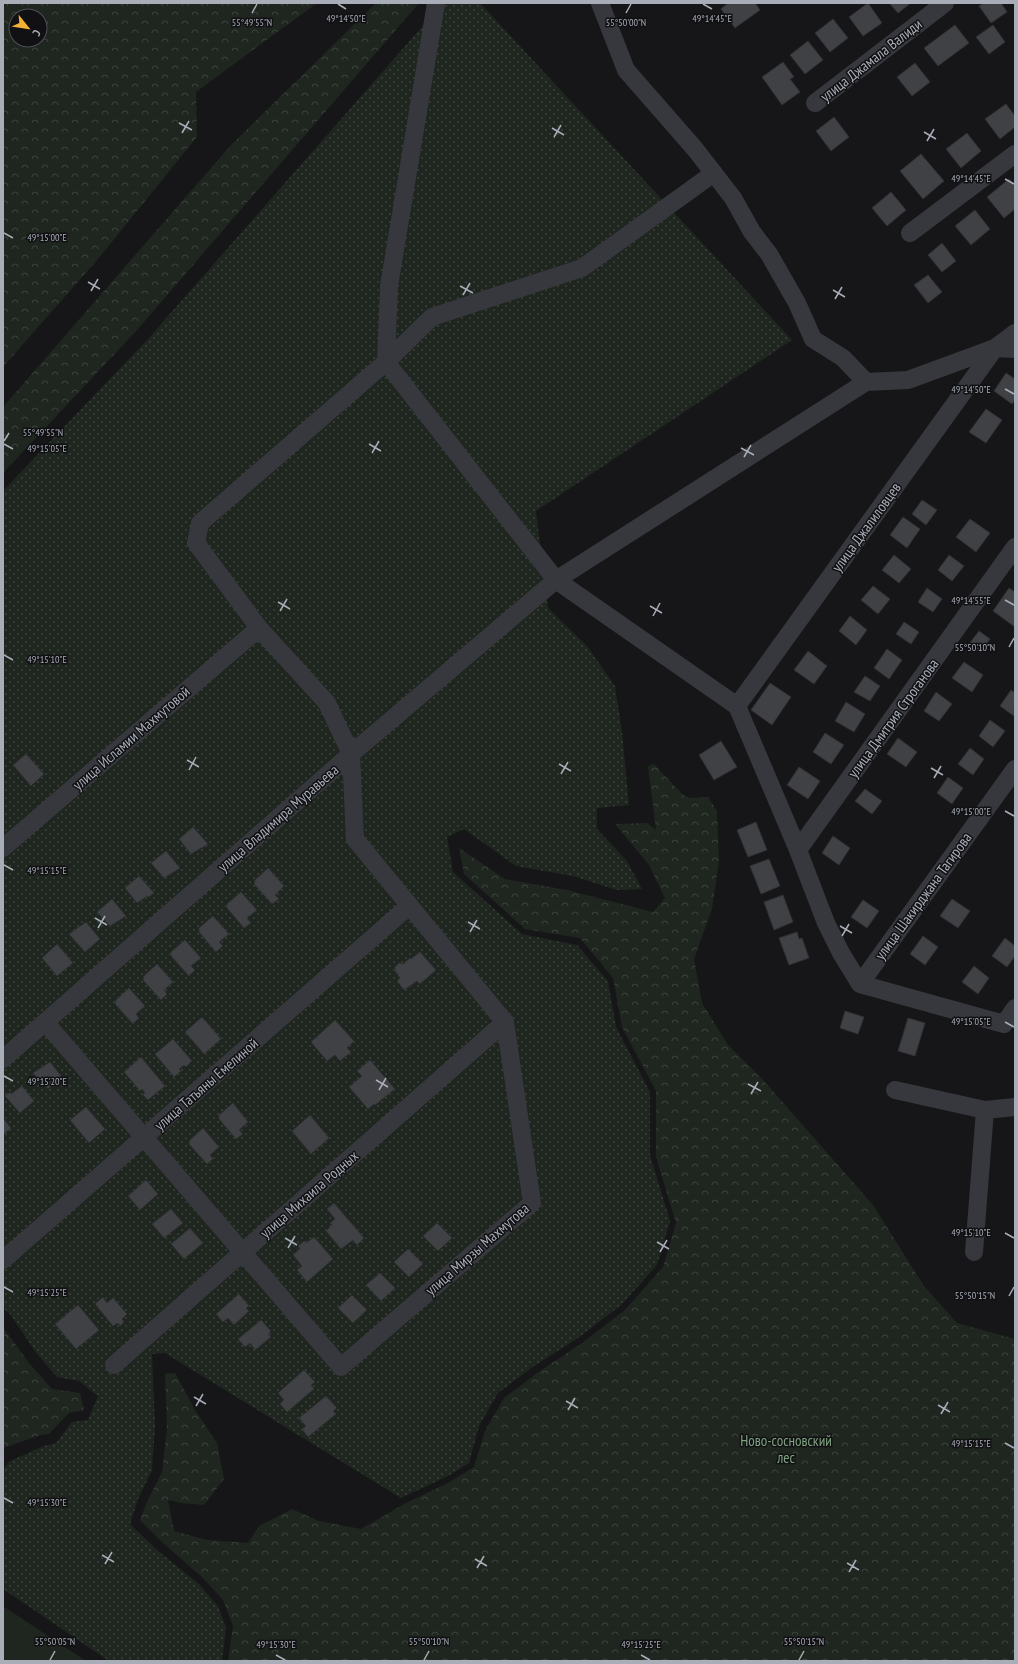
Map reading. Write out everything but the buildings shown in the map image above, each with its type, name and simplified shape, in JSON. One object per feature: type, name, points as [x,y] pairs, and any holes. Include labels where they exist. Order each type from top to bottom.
[{"type":"street","points":[[436,3],[389,286],[386,362],[556,580],[737,706],[798,850],[826,923],[841,953],[860,984],[1004,1024],[1015,1008]]},
{"type":"street","points":[[600,3],[626,70],[695,149],[733,198],[752,232],[769,254],[797,303],[813,339],[843,358],[866,382],[908,380],[996,348],[1015,333]]},
{"type":"street","name":"улица Джамала Валиди","points":[[815,103],[945,3]]},
{"type":"street","points":[[910,234],[1015,154]]},
{"type":"street","points":[[505,1022],[355,839],[351,754],[327,703],[260,628],[196,543],[200,523],[386,362],[432,317],[582,268],[714,173]]},
{"type":"street","points":[[996,348],[1015,348]]},
{"type":"street","name":"улица Джалиловцев","points":[[737,706],[996,348]]},
{"type":"street","name":"улица Владимира Муравьева","points":[[3,1060],[351,754],[556,580],[866,382]]},
{"type":"street","name":"улица Дмитрия Строганова","points":[[798,850],[1015,547]]},
{"type":"street","name":"улица Исламии Махмутовой","points":[[3,848],[260,628]]},
{"type":"street","name":"улица Шакирджана Тагирова","points":[[860,984],[1015,769]]},
{"type":"street","name":"улица Татьяны Емелиной","points":[[3,1260],[409,906]]},
{"type":"street","name":"улица Михаила Родных","points":[[114,1365],[505,1022]]},
{"type":"street","name":"улица Мирзы Махмутова","points":[[242,1252],[341,1368],[532,1203],[505,1022]]},
{"type":"street","points":[[46,1023],[242,1252]]},
{"type":"street","points":[[895,1090],[985,1110],[1015,1108]]},
{"type":"street","points":[[974,1252],[985,1110]]},
{"type":"green space","points":[[3,3],[317,3],[196,92],[197,137],[98,259],[3,367]]},
{"type":"green space","points":[[376,3],[419,3],[137,330],[3,473],[3,407],[231,145]]},
{"type":"green space","points":[[443,3],[480,3],[792,340],[536,511],[548,608],[587,646],[615,686],[622,732],[629,805],[597,808],[597,829],[627,861],[642,889],[617,890],[573,876],[516,866],[464,829],[447,837],[453,872],[522,934],[577,945],[608,981],[616,1027],[650,1092],[650,1155],[670,1221],[657,1265],[621,1305],[578,1338],[534,1366],[498,1393],[479,1426],[469,1463],[448,1476],[401,1498],[165,1353],[152,1354],[155,1426],[152,1470],[138,1499],[130,1524],[157,1550],[199,1584],[218,1606],[226,1628],[222,1660],[109,1661],[3,1589],[3,1470],[8,1462],[44,1446],[56,1443],[72,1422],[88,1420],[98,1396],[79,1381],[57,1377],[37,1354],[10,1314],[3,1308],[3,491],[148,339]]},
{"type":"green space","name":"Ново-сосновский лес","points":[[654,764],[682,794],[689,798],[708,797],[717,811],[719,861],[712,909],[694,959],[702,1003],[728,1045],[764,1081],[873,1205],[924,1286],[957,1323],[1015,1339],[1015,1661],[228,1661],[233,1626],[223,1600],[202,1577],[163,1543],[140,1520],[146,1504],[162,1472],[167,1428],[165,1374],[175,1373],[195,1410],[217,1443],[224,1479],[204,1505],[168,1500],[174,1531],[207,1540],[248,1543],[259,1526],[292,1509],[319,1521],[361,1529],[404,1504],[448,1483],[474,1467],[485,1431],[504,1398],[537,1373],[582,1343],[625,1310],[663,1267],[676,1223],[656,1157],[656,1091],[622,1027],[613,978],[580,938],[525,929],[464,874],[459,848],[505,879],[567,890],[653,912],[665,898],[649,865],[615,824],[647,823],[656,830],[648,766]]},
{"type":"green space","points":[[3,1327],[29,1363],[52,1389],[80,1393],[84,1410],[69,1413],[49,1434],[41,1435],[3,1448]]},
{"type":"green space","points":[[3,1606],[86,1661],[3,1661]]}]
